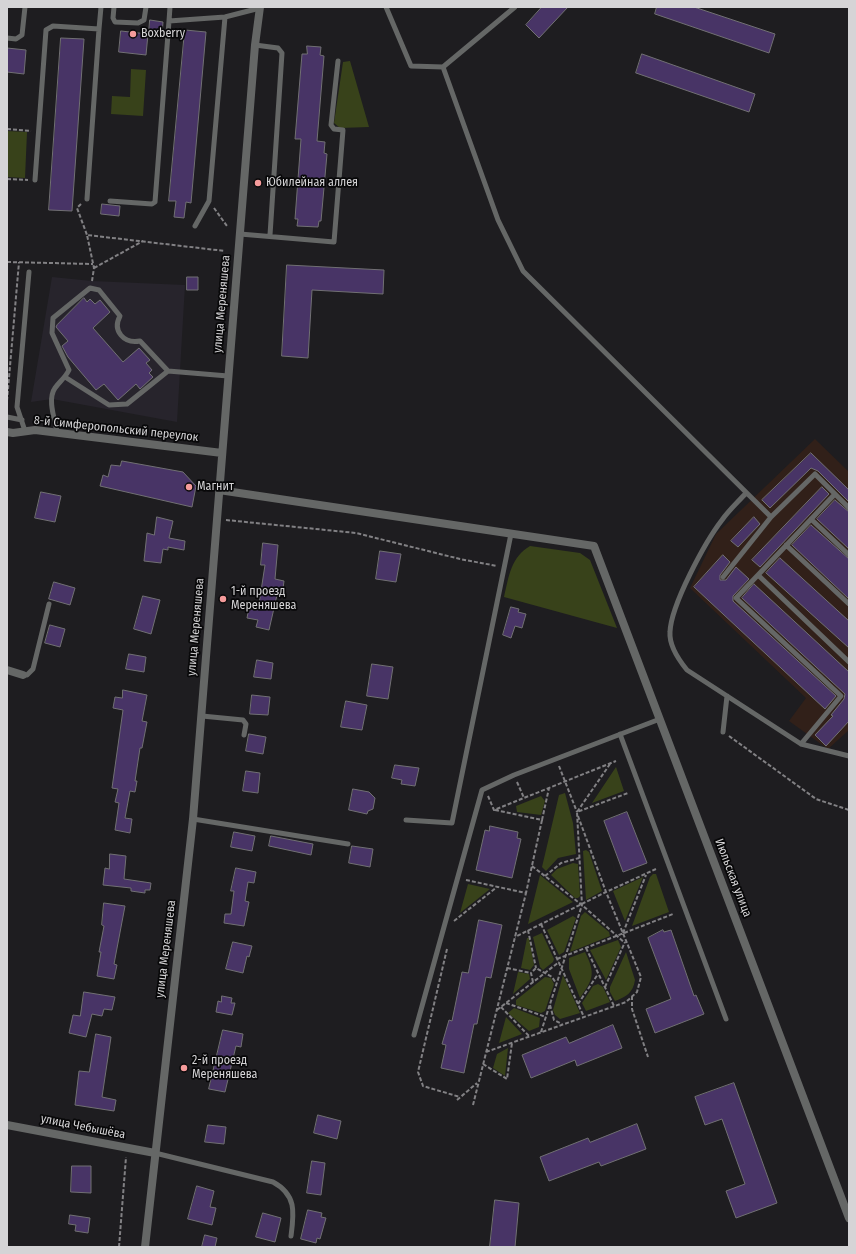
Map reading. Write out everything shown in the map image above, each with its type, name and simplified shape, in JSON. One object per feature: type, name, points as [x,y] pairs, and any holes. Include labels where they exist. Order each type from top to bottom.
[{"type":"street","name":"улица Мереняшева","points":[[145,1247],[193,820],[255,45],[260,7]]},
{"type":"street","name":"8-й Симферопольский переулок","points":[[9,434],[35,430],[222,453]]},
{"type":"street","points":[[219,490],[511,534]]},
{"type":"street","name":"Июльская улица","points":[[511,534],[594,546],[849,1218]]},
{"type":"street","points":[[7,670],[24,675]]},
{"type":"street","name":"улица Чебышёва","points":[[7,1125],[155,1153]]},
{"type":"lane","points":[[7,38],[16,39],[22,35],[25,7]]},
{"type":"lane","points":[[87,199],[101,7]]},
{"type":"lane","points":[[114,7],[113,18],[115,22],[138,23],[144,20],[146,7]]},
{"type":"lane","points":[[110,201],[152,204],[155,202],[170,7]]},
{"type":"lane","points":[[169,21],[225,17],[260,7]]},
{"type":"lane","points":[[386,7],[411,66],[443,67],[515,7]]},
{"type":"lane","points":[[195,226],[209,201],[225,17]]},
{"type":"lane","points":[[35,180],[46,30],[53,26],[99,29]]},
{"type":"lane","points":[[255,45],[278,48],[282,53],[270,235]]},
{"type":"lane","points":[[240,234],[270,235],[334,242],[343,130],[334,128],[332,125],[338,61]]},
{"type":"lane","points":[[443,67],[498,220],[523,271],[771,517]]},
{"type":"lane","points":[[25,432],[17,407],[29,272]]},
{"type":"lane","points":[[57,432],[52,399],[54,389],[69,370],[52,333],[53,318],[90,288],[99,290],[120,316],[117,327],[120,335],[127,340],[134,342],[140,341],[168,371],[228,376]]},
{"type":"lane","points":[[65,377],[109,405],[127,404],[168,371]]},
{"type":"lane","points":[[7,417],[22,420]]},
{"type":"lane","points":[[724,577],[771,517],[815,474],[849,508]]},
{"type":"lane","points":[[746,492],[722,520],[705,547],[685,586],[670,632],[672,646],[678,660],[687,670],[801,744],[849,756]]},
{"type":"lane","points":[[801,744],[841,696],[736,598],[835,494]]},
{"type":"lane","points":[[811,519],[849,555]]},
{"type":"lane","points":[[406,820],[452,823],[511,534]]},
{"type":"lane","points":[[786,545],[849,604]]},
{"type":"lane","points":[[758,575],[849,662]]},
{"type":"lane","points":[[24,675],[27,675],[33,669],[49,604]]},
{"type":"lane","points":[[723,732],[726,696]]},
{"type":"lane","points":[[202,716],[243,720],[246,724],[244,735]]},
{"type":"lane","points":[[414,1034],[456,878],[482,791],[485,787],[660,719]]},
{"type":"lane","points":[[620,734],[726,1019]]},
{"type":"lane","points":[[193,820],[348,844]]},
{"type":"lane","points":[[155,1153],[273,1182],[282,1187],[290,1199],[294,1211],[291,1236]]},
{"type":"path","points":[[7,129],[38,131]]},
{"type":"path","points":[[7,179],[35,180]]},
{"type":"path","points":[[87,199],[77,208],[87,235],[94,268],[92,281]]},
{"type":"path","points":[[209,201],[227,226]]},
{"type":"path","points":[[87,235],[225,251]]},
{"type":"path","points":[[94,268],[144,241]]},
{"type":"path","points":[[7,262],[93,264]]},
{"type":"path","points":[[7,401],[19,262]]},
{"type":"path","points":[[217,519],[356,533],[460,559],[505,567]]},
{"type":"path","points":[[723,732],[816,799],[849,810]]},
{"type":"path","points":[[486,1052],[626,1002],[637,992],[641,977],[625,942],[623,933],[606,892],[566,781],[556,759]]},
{"type":"path","points":[[494,810],[616,761]]},
{"type":"path","points":[[541,1032],[582,905],[577,812],[611,763]]},
{"type":"path","points":[[514,775],[524,798]]},
{"type":"path","points":[[485,787],[494,810]]},
{"type":"path","points":[[473,1105],[526,893],[549,788]]},
{"type":"path","points":[[577,812],[628,793]]},
{"type":"path","points":[[494,810],[542,820]]},
{"type":"path","points":[[546,876],[561,863],[579,858]]},
{"type":"path","points":[[532,866],[582,905],[625,942]]},
{"type":"path","points":[[515,937],[656,868]]},
{"type":"path","points":[[623,933],[646,873]]},
{"type":"path","points":[[462,886],[464,879],[526,893]]},
{"type":"path","points":[[454,921],[497,887]]},
{"type":"path","points":[[452,929],[456,914]]},
{"type":"path","points":[[496,1011],[558,960],[673,914]]},
{"type":"path","points":[[541,924],[584,1016]]},
{"type":"path","points":[[528,930],[536,968],[552,977],[556,984]]},
{"type":"path","points":[[605,987],[625,942]]},
{"type":"path","points":[[449,944],[418,1072],[423,1086],[460,1097]]},
{"type":"path","points":[[586,948],[614,1006]]},
{"type":"path","points":[[507,968],[531,973]]},
{"type":"path","points":[[531,973],[536,968]]},
{"type":"path","points":[[531,973],[533,982]]},
{"type":"path","points":[[578,1004],[598,974]]},
{"type":"path","points":[[632,996],[632,1009],[648,1057]]},
{"type":"path","points":[[506,1004],[546,1017]]},
{"type":"path","points":[[550,1005],[554,1020],[563,1024]]},
{"type":"path","points":[[501,1007],[529,1036]]},
{"type":"path","points":[[483,1064],[506,1079],[512,1042]]},
{"type":"path","points":[[457,1100],[478,1083]]},
{"type":"path","points":[[119,1247],[127,1148]]},
{"type":"shaded area","points":[[52,277],[92,281],[185,285],[177,422],[52,399],[31,402]]},
{"type":"shaded area","points":[[815,439],[849,472],[849,730],[828,749],[789,721],[806,698],[690,588],[716,534]]},
{"type":"green space","points":[[350,61],[369,127],[340,128],[334,123],[343,62]]},
{"type":"green space","points":[[131,69],[146,70],[143,116],[111,114],[112,96],[130,97]]},
{"type":"green space","points":[[7,131],[27,132],[25,178],[7,177]]},
{"type":"green space","points":[[530,546],[580,553],[590,560],[617,628],[504,597],[509,575],[515,561],[524,550]]},
{"type":"green space","points":[[616,767],[624,791],[592,803]]},
{"type":"green space","points":[[565,793],[573,823],[576,854],[558,858],[546,871],[542,867],[559,795]]},
{"type":"green space","points":[[541,796],[545,801],[541,815],[517,812],[516,806]]},
{"type":"green space","points":[[586,850],[589,852],[602,891],[586,900],[583,851]]},
{"type":"green space","points":[[573,863],[578,864],[580,896],[578,898],[575,898],[551,875],[557,869]]},
{"type":"green space","points":[[653,874],[656,874],[669,912],[632,926],[650,877]]},
{"type":"green space","points":[[540,875],[573,902],[528,924]]},
{"type":"green space","points":[[643,877],[625,921],[613,891]]},
{"type":"green space","points":[[468,884],[490,889],[460,913]]},
{"type":"green space","points":[[585,912],[609,932],[610,936],[570,952],[581,916]]},
{"type":"green space","points":[[573,916],[576,918],[564,952],[559,955],[547,930]]},
{"type":"green space","points":[[542,933],[554,959],[553,962],[543,970],[540,967],[533,937]]},
{"type":"green space","points":[[527,938],[529,938],[534,965],[530,970],[521,968]]},
{"type":"green space","points":[[618,940],[621,947],[606,980],[590,950]]},
{"type":"green space","points":[[585,952],[591,966],[592,976],[588,986],[580,998],[569,969],[569,958]]},
{"type":"green space","points":[[626,952],[635,980],[631,991],[615,1001],[610,992],[610,987]]},
{"type":"green space","points":[[518,972],[529,974],[530,979],[513,994]]},
{"type":"green space","points":[[563,975],[580,1013],[560,1019],[555,1015],[553,1010]]},
{"type":"green space","points":[[545,977],[551,978],[554,984],[545,1011],[541,1013],[516,1005],[516,1000]]},
{"type":"green space","points":[[598,984],[603,987],[610,1002],[586,1011],[582,1003],[593,986]]},
{"type":"green space","points":[[514,1008],[540,1018],[539,1027],[529,1031],[508,1013]]},
{"type":"green space","points":[[506,1017],[522,1034],[499,1043]]},
{"type":"green space","points":[[508,1048],[505,1076],[493,1068],[497,1054]]},
{"type":"building","points":[[542,7],[568,7],[539,38],[526,25]]},
{"type":"building","points":[[657,7],[694,7],[775,34],[769,53],[655,14]]},
{"type":"building","points":[[150,20],[163,22],[162,35],[149,33]]},
{"type":"building","points":[[185,30],[206,32],[191,203],[186,202],[184,218],[174,217],[176,201],[169,201]]},
{"type":"building","points":[[121,31],[148,34],[146,55],[119,52]]},
{"type":"building","points":[[61,38],[84,39],[72,211],[49,210]]},
{"type":"building","points":[[307,46],[321,47],[320,55],[324,56],[317,141],[325,142],[324,153],[327,154],[321,221],[319,221],[318,227],[297,226],[298,219],[295,219],[301,139],[295,139],[302,54],[307,54]]},
{"type":"building","points":[[7,48],[26,50],[24,74],[7,72]]},
{"type":"building","points":[[642,54],[755,94],[749,112],[636,73]]},
{"type":"building","points":[[102,204],[120,206],[119,216],[101,214]]},
{"type":"building","points":[[287,265],[384,270],[383,294],[312,290],[308,358],[282,356]]},
{"type":"building","points":[[187,277],[198,277],[198,290],[187,290]]},
{"type":"building","points":[[84,298],[87,302],[90,299],[95,304],[100,300],[110,312],[93,328],[123,362],[139,348],[150,360],[146,363],[152,370],[149,373],[153,377],[140,389],[136,384],[118,400],[104,384],[96,390],[68,357],[62,346],[68,341],[56,327]]},
{"type":"building","points":[[811,453],[849,490],[849,502],[818,471],[811,468],[770,508],[762,500]]},
{"type":"building","points":[[122,461],[183,472],[196,486],[192,507],[100,486],[103,475],[108,477],[111,465],[120,466]]},
{"type":"building","points":[[822,487],[829,494],[760,567],[752,560]]},
{"type":"building","points":[[41,492],[61,496],[55,522],[35,518]]},
{"type":"building","points":[[835,500],[849,512],[849,549],[817,519]]},
{"type":"building","points":[[157,517],[173,521],[169,538],[185,541],[184,550],[168,547],[168,550],[163,549],[161,563],[144,561],[147,533],[154,535]]},
{"type":"building","points":[[754,517],[760,524],[738,547],[731,541]]},
{"type":"building","points":[[811,525],[849,559],[849,599],[792,545]]},
{"type":"building","points":[[263,543],[278,545],[275,579],[284,581],[282,596],[277,595],[269,630],[256,627],[258,620],[247,618],[250,602],[259,604],[265,565],[261,565]]},
{"type":"building","points":[[380,551],[401,554],[396,582],[376,579]]},
{"type":"building","points":[[723,555],[730,562],[720,575],[720,580],[726,580],[736,567],[749,579],[733,596],[733,601],[836,696],[825,709],[694,587]]},
{"type":"building","points":[[780,558],[849,621],[849,648],[766,573]]},
{"type":"building","points":[[54,582],[75,588],[70,605],[49,599]]},
{"type":"building","points":[[754,584],[849,672],[849,721],[826,746],[815,735],[833,716],[831,715],[844,699],[845,694],[742,598]]},
{"type":"building","points":[[143,596],[160,600],[151,634],[134,629]]},
{"type":"building","points":[[511,607],[519,609],[518,612],[526,614],[522,628],[515,626],[511,638],[503,635]]},
{"type":"building","points":[[50,625],[65,629],[60,647],[45,643]]},
{"type":"building","points":[[129,654],[146,657],[144,672],[126,669]]},
{"type":"building","points":[[257,660],[273,663],[271,679],[254,677]]},
{"type":"building","points":[[372,664],[393,667],[388,699],[367,696]]},
{"type":"building","points":[[123,690],[147,695],[142,721],[147,722],[142,748],[140,748],[135,781],[137,781],[135,792],[130,791],[125,818],[132,819],[130,833],[115,830],[119,803],[115,802],[118,789],[112,788],[123,710],[113,708],[115,697],[122,698]]},
{"type":"building","points":[[252,695],[270,697],[268,715],[250,714]]},
{"type":"building","points":[[346,701],[367,705],[362,730],[341,727]]},
{"type":"building","points":[[249,734],[266,737],[263,754],[246,751]]},
{"type":"building","points":[[395,765],[419,768],[415,786],[401,784],[402,780],[392,778]]},
{"type":"building","points":[[246,771],[260,773],[258,793],[243,791]]},
{"type":"building","points":[[353,789],[369,792],[375,798],[373,809],[368,811],[367,814],[349,810]]},
{"type":"building","points":[[627,812],[647,863],[623,872],[604,821]]},
{"type":"building","points":[[490,826],[518,832],[517,838],[521,839],[512,878],[476,870],[485,830],[489,831]]},
{"type":"building","points":[[234,832],[255,836],[252,851],[231,847]]},
{"type":"building","points":[[271,836],[313,844],[311,855],[269,846]]},
{"type":"building","points":[[352,846],[373,849],[370,867],[349,863]]},
{"type":"building","points":[[110,854],[126,856],[124,879],[151,883],[150,890],[145,890],[145,893],[131,891],[131,888],[103,885],[105,868],[109,869]]},
{"type":"building","points":[[236,868],[256,872],[254,883],[248,882],[245,901],[249,902],[244,926],[224,923],[225,914],[231,914],[234,891],[231,891]]},
{"type":"building","points":[[104,903],[125,906],[114,964],[117,965],[114,979],[97,976],[101,952],[99,952],[104,926],[102,925]]},
{"type":"building","points":[[479,920],[502,925],[491,978],[486,977],[477,1024],[474,1024],[464,1073],[441,1068],[446,1045],[442,1044],[449,1020],[452,1021],[462,972],[468,973]]},
{"type":"building","points":[[663,930],[664,932],[671,930],[694,996],[696,995],[704,1014],[655,1033],[646,1009],[671,999],[648,938]]},
{"type":"building","points":[[233,942],[252,946],[249,957],[247,956],[243,973],[226,969]]},
{"type":"building","points":[[84,992],[115,997],[112,1010],[104,1009],[102,1016],[92,1014],[86,1037],[69,1033],[73,1015],[80,1016]]},
{"type":"building","points":[[222,996],[232,998],[231,1003],[235,1003],[232,1015],[216,1012],[218,1001],[221,1002]]},
{"type":"building","points":[[613,1025],[622,1048],[577,1066],[575,1060],[531,1078],[522,1055],[566,1037],[569,1043]]},
{"type":"building","points":[[223,1030],[243,1034],[241,1047],[236,1046],[225,1092],[209,1089]]},
{"type":"building","points":[[96,1034],[111,1037],[102,1097],[116,1100],[114,1111],[75,1105],[79,1071],[89,1072]]},
{"type":"building","points":[[734,1083],[777,1203],[736,1218],[726,1191],[745,1184],[722,1119],[705,1125],[695,1097]]},
{"type":"building","points":[[318,1115],[341,1121],[337,1139],[314,1133]]},
{"type":"building","points":[[637,1124],[646,1149],[601,1166],[599,1162],[549,1181],[540,1157],[588,1138],[590,1142]]},
{"type":"building","points":[[208,1125],[226,1127],[224,1144],[205,1142]]},
{"type":"building","points":[[312,1161],[325,1163],[321,1195],[307,1193]]},
{"type":"building","points":[[72,1166],[91,1166],[91,1193],[71,1192]]},
{"type":"building","points":[[197,1186],[214,1191],[210,1207],[216,1208],[212,1225],[188,1219]]},
{"type":"building","points":[[495,1200],[519,1203],[515,1247],[490,1247]]},
{"type":"building","points":[[308,1210],[322,1213],[321,1217],[326,1218],[320,1239],[317,1238],[316,1243],[301,1239]]},
{"type":"building","points":[[263,1213],[281,1218],[275,1242],[256,1237]]},
{"type":"building","points":[[70,1215],[90,1218],[88,1233],[75,1231],[76,1225],[69,1224]]},
{"type":"building","points":[[205,1235],[217,1238],[215,1247],[202,1247]]},
{"type":"place","name":"Boxberry","points":[[133,34]]},
{"type":"place","name":"Юбилейная аллея","points":[[258,183]]},
{"type":"place","name":"Магнит","points":[[189,487]]},
{"type":"place","name":"1-й проезд Мереняшева","points":[[223,599]]},
{"type":"place","name":"2-й проезд Мереняшева","points":[[184,1068]]}]
